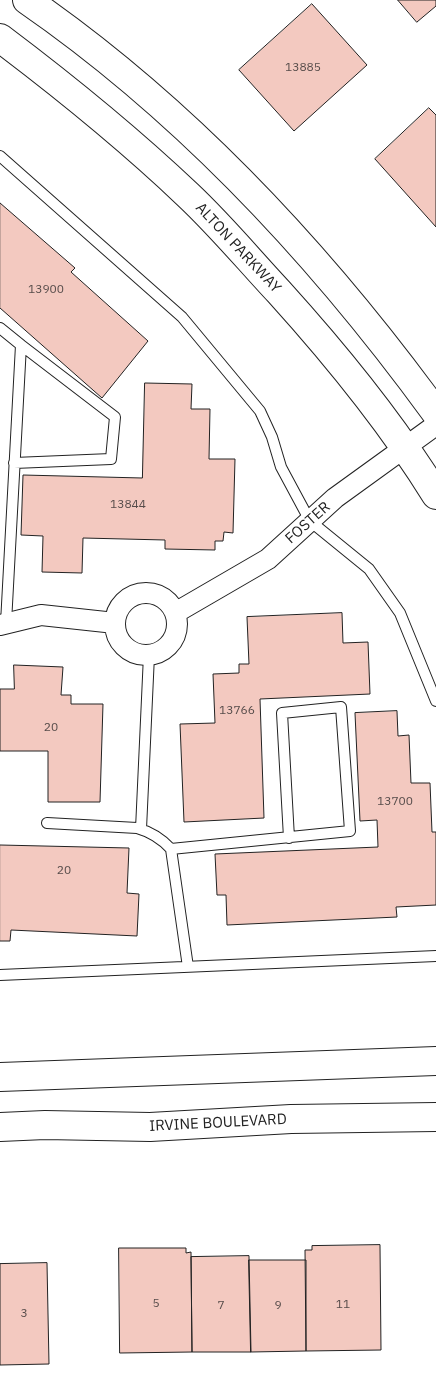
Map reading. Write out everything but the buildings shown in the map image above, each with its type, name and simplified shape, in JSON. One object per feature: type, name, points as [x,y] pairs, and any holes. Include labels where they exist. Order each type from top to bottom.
[{"type":"main road","points":[[27,0],[78,38],[136,86],[210,152],[265,207],[348,299],[436,413]]},
{"type":"main road","name":"ALTON PARKWAY","points":[[0,38],[74,94],[168,177],[216,224],[324,343],[405,449],[436,495]]},
{"type":"main road","points":[[0,1077],[436,1061]]},
{"type":"main road","name":"IRVINE BOULEVARD","points":[[0,1127],[45,1125],[150,1127],[290,1118],[436,1117]]},
{"type":"street","name":"FOSTER","points":[[175,613],[268,559],[335,498],[436,425]]},
{"type":"street","points":[[147,593],[159,596],[168,603],[175,613],[177,625],[174,637],[167,647],[157,653],[149,655],[133,652],[123,645],[117,635],[115,623],[118,612],[125,601],[135,595],[147,593]]},
{"type":"street","points":[[3,624],[41,616],[115,623]]},
{"type":"lane","points":[[0,156],[182,317],[260,411],[272,437],[281,467],[310,520],[369,569],[400,613],[436,701]]},
{"type":"lane","points":[[0,328],[115,417],[111,459],[14,463]]},
{"type":"lane","points":[[3,624],[21,345]]},
{"type":"lane","points":[[141,830],[149,655]]},
{"type":"lane","points":[[171,849],[289,838],[350,831],[341,707],[282,713],[289,838]]},
{"type":"lane","points":[[47,823],[141,830],[155,835],[171,849],[188,967]]},
{"type":"lane","points":[[0,976],[436,956]]}]
